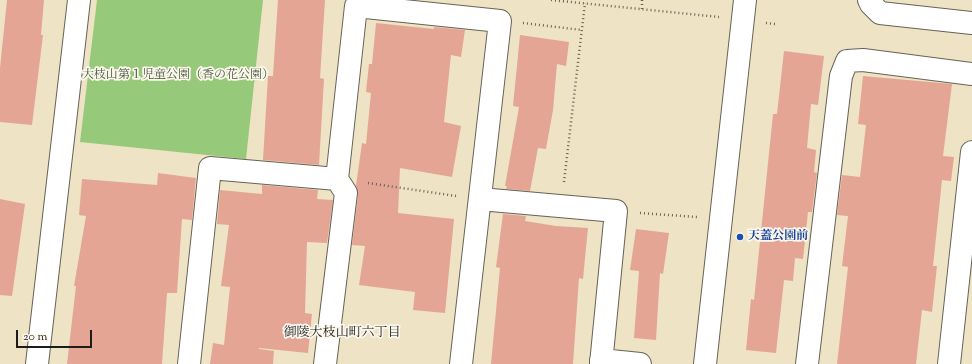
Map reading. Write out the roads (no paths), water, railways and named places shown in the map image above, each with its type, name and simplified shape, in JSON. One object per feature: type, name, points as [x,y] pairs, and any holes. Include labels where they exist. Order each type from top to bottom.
[{"type":"street","points":[[37,364],[79,0]]},
{"type":"street","points":[[869,0],[880,13],[972,23]]},
{"type":"street","points":[[325,364],[346,193],[338,179],[356,6],[500,21],[462,364]]},
{"type":"street","points":[[705,364],[744,10]]},
{"type":"street","points":[[806,364],[841,76],[847,61],[863,60],[972,74]]},
{"type":"street","points":[[949,364],[972,152]]},
{"type":"street","points":[[189,364],[210,168],[338,179]]},
{"type":"street","points":[[480,199],[616,211],[601,362],[640,364]]},
{"type":"place","name":"天蓋公園前","points":[[740,237]]},
{"type":"district","name":"御陵大枝山町六丁目","points":[[342,334]]},
{"type":"park label","name":"大枝山第１児童公園（香の花公園）","points":[[178,76]]}]
